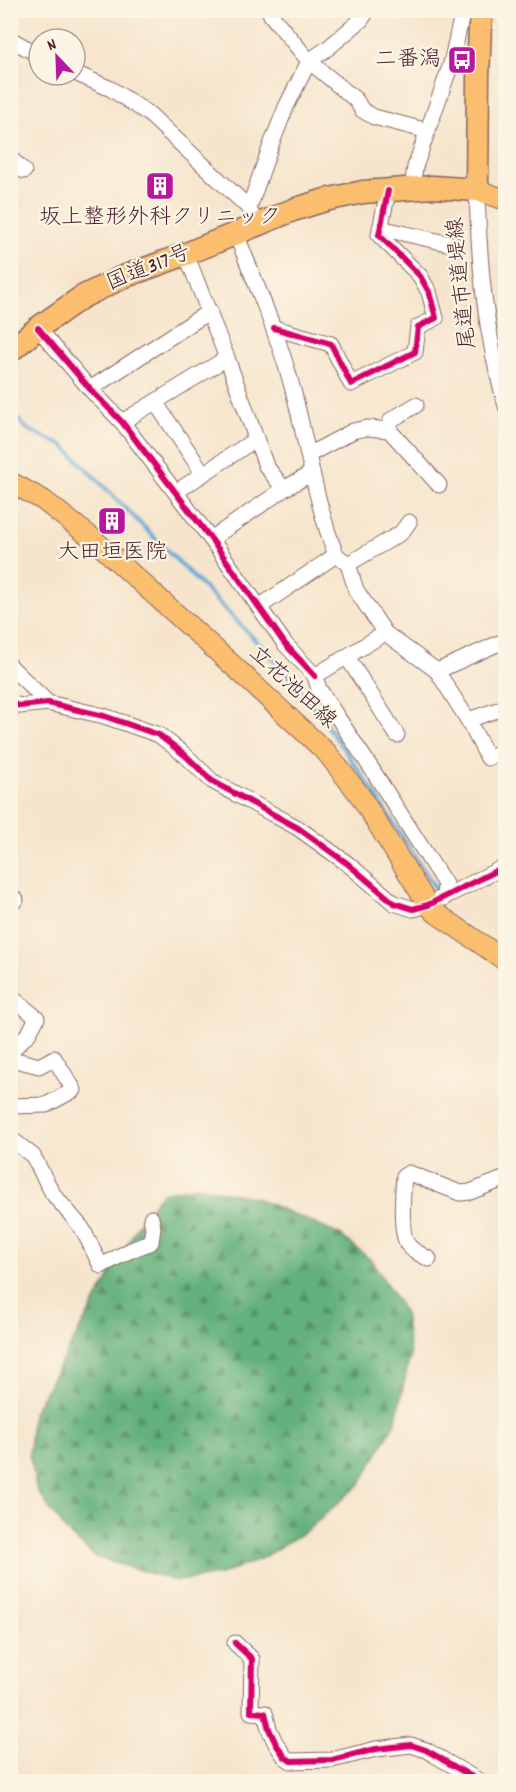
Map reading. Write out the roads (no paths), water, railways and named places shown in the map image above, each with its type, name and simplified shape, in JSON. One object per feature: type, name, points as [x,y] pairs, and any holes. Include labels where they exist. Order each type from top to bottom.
[{"type":"highway","points":[[477,190],[478,68],[482,10]]},
{"type":"highway","name":"国道317号","points":[[10,351],[82,297],[123,277],[186,254],[247,222],[363,192],[412,188],[477,190]]},
{"type":"main road","points":[[477,190],[506,200]]},
{"type":"main road","name":"立花池田線","points":[[10,482],[43,500],[93,539],[327,753],[436,902],[436,913],[506,961]]},
{"type":"street","points":[[269,10],[309,61],[356,100],[362,110],[374,117],[428,131]]},
{"type":"street","points":[[247,222],[270,145],[309,61],[361,20],[368,10]]},
{"type":"street","points":[[412,188],[415,167],[451,64],[463,10]]},
{"type":"street","points":[[10,39],[27,48]]},
{"type":"street","points":[[87,78],[111,89],[149,114],[247,222],[274,328],[294,393],[326,529],[356,590],[385,633],[437,671],[468,720],[488,758],[506,749]]},
{"type":"street","points":[[10,158],[24,171]]},
{"type":"street","name":"尾道市道堤線","points":[[477,190],[478,240],[485,317],[506,406]]},
{"type":"street","points":[[274,328],[331,344],[351,384],[416,352],[418,327],[436,318],[429,292],[420,276],[379,235],[388,191]]},
{"type":"street","points":[[380,228],[455,245]]},
{"type":"street","points":[[186,254],[228,358],[266,466],[284,489]]},
{"type":"street","points":[[90,389],[210,311]]},
{"type":"street","points":[[38,328],[90,389],[122,422],[211,539],[285,644],[315,676],[319,689],[445,885],[436,902]]},
{"type":"street","points":[[122,422],[228,358]]},
{"type":"street","points":[[155,402],[203,473]]},
{"type":"street","points":[[389,430],[391,420],[417,405]]},
{"type":"street","points":[[308,455],[353,431],[367,428],[389,430],[439,485]]},
{"type":"street","points":[[176,492],[256,439]]},
{"type":"street","points":[[211,539],[284,489],[312,473]]},
{"type":"street","points":[[260,608],[342,560],[401,533],[410,522]]},
{"type":"street","points":[[315,676],[385,633]]},
{"type":"street","points":[[437,671],[506,640]]},
{"type":"street","points":[[347,657],[397,735]]},
{"type":"street","points":[[10,666],[48,703]]},
{"type":"street","points":[[10,703],[20,706],[48,703],[104,716],[159,735],[185,755],[212,781],[298,828],[348,864],[394,903],[413,909],[436,902],[506,866]]},
{"type":"street","points":[[468,720],[506,707]]},
{"type":"street","points":[[10,996],[37,1018],[29,1033],[10,1052]]},
{"type":"street","points":[[10,1062],[16,1059],[39,1066],[54,1058],[74,1090],[46,1105],[10,1106]]},
{"type":"street","points":[[10,1138],[33,1156],[53,1194],[82,1228],[101,1266],[151,1242],[153,1228],[151,1218]]},
{"type":"street","points":[[429,1259],[409,1246],[405,1240],[402,1228],[404,1176],[409,1173],[460,1193],[470,1192],[506,1178]]},
{"type":"street","points":[[235,1643],[252,1659],[251,1712],[265,1713],[276,1744],[285,1757],[291,1761],[332,1760],[376,1749],[411,1746],[426,1750],[481,1782]]},
{"type":"waterway","points":[[10,411],[27,429],[64,446],[280,665],[319,714],[369,785],[435,888]]},
{"type":"place","name":"二番潟","points":[[462,60]]},
{"type":"place","name":"坂上整形外科クリニック","points":[[160,186]]},
{"type":"place","name":"大田垣医院","points":[[112,521]]}]
